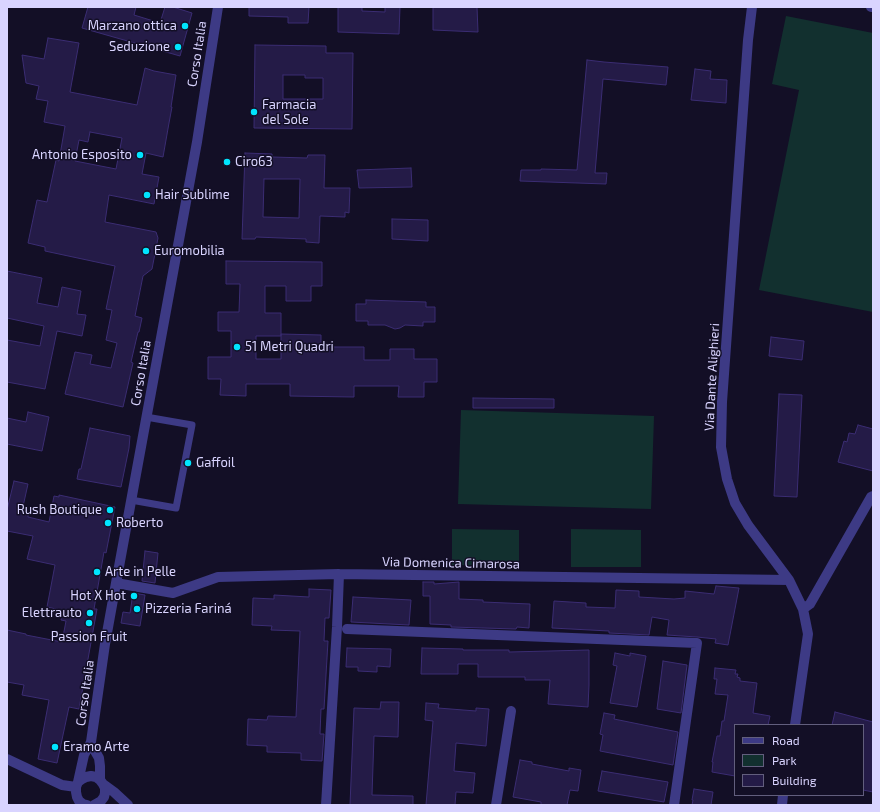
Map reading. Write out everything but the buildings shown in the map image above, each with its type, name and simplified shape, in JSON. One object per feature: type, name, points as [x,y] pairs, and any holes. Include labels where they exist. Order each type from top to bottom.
[{"type":"street","name":"Corso Italia","points":[[76,793],[84,755],[91,744],[105,644],[197,142],[218,7]]},
{"type":"street","name":"Via Dante Alighieri","points":[[752,7],[748,40],[723,394],[721,447],[727,479],[735,503],[748,525],[789,580],[803,609],[808,634],[795,724]]},
{"type":"street","points":[[803,609],[810,604],[871,497],[873,496]]},
{"type":"street","name":"Via Domenica Cimarosa","points":[[116,583],[173,593],[218,577],[339,574],[789,580]]},
{"type":"street","points":[[326,805],[339,574]]},
{"type":"street","points":[[347,629],[697,643],[674,805]]},
{"type":"street","points":[[496,805],[512,711]]},
{"type":"street","name":"Corso Italia","points":[[91,744],[99,758],[102,782],[105,792],[101,801],[94,805]]},
{"type":"street","points":[[7,759],[76,793],[79,800],[87,805]]},
{"type":"street","points":[[76,793],[82,779],[91,776],[96,777],[128,805]]},
{"type":"lane","points":[[131,500],[176,508],[192,425],[146,417]]},
{"type":"green space","points":[[786,16],[873,33],[873,312],[759,290],[799,90],[772,84]]},
{"type":"green space","points":[[461,410],[654,416],[651,509],[458,504]]},
{"type":"green space","points":[[452,529],[519,530],[519,566],[452,565]]},
{"type":"green space","points":[[571,529],[641,530],[641,567],[571,567]]},
{"type":"place","name":"Marzano ottica","points":[[185,26]]},
{"type":"place","name":"Seduzione","points":[[178,47]]},
{"type":"place","name":"Farmacia del Sole","points":[[254,112]]},
{"type":"place","name":"Antonio Esposito","points":[[140,155]]},
{"type":"place","name":"Ciro63","points":[[227,162]]},
{"type":"place","name":"Hair Sublime","points":[[147,195]]},
{"type":"place","name":"Euromobilia","points":[[146,251]]},
{"type":"place","name":"51 Metri Quadri","points":[[237,347]]},
{"type":"place","name":"Gaffoil","points":[[188,463]]},
{"type":"place","name":"Rush Boutique","points":[[110,510]]},
{"type":"place","name":"Roberto","points":[[108,523]]},
{"type":"place","name":"Arte in Pelle","points":[[97,572]]},
{"type":"place","name":"Hot X Hot","points":[[134,596]]},
{"type":"place","name":"Pizzeria Fariná","points":[[137,609]]},
{"type":"place","name":"Elettrauto","points":[[90,613]]},
{"type":"place","name":"Passion Fruit","points":[[89,623]]},
{"type":"place","name":"Eramo Arte","points":[[55,747]]}]
